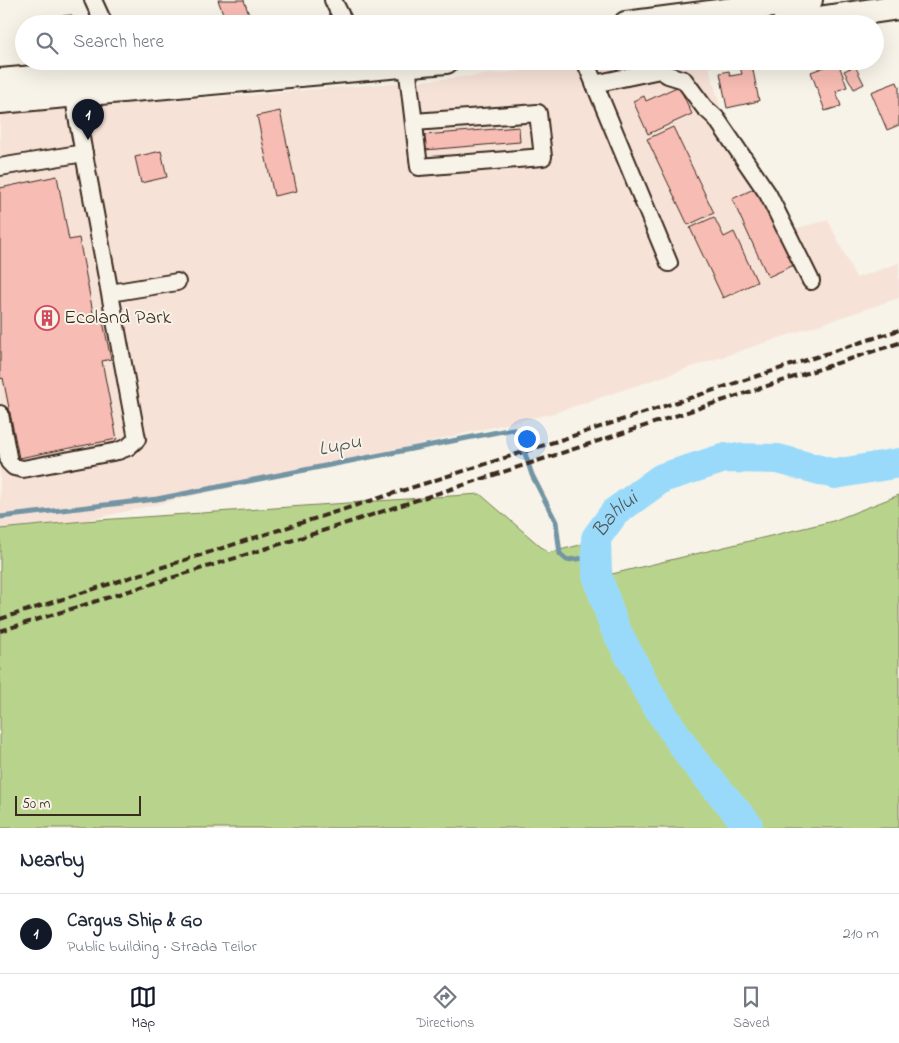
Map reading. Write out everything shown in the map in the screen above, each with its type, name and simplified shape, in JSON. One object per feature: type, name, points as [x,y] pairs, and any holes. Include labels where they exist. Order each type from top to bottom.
[{"type":"highway","points":[[680,15],[740,5],[810,0]]},
{"type":"highway","points":[[845,15],[899,7]]},
{"type":"highway","points":[[0,81],[90,70]]},
{"type":"highway","points":[[0,101],[350,70]]},
{"type":"street","points":[[93,0],[100,15]]},
{"type":"street","points":[[333,0],[340,15]]},
{"type":"street","points":[[408,70],[419,167],[543,158],[538,113],[414,122]]},
{"type":"street","points":[[589,70],[670,263]]},
{"type":"street","points":[[594,84],[642,70]]},
{"type":"street","points":[[663,70],[668,76],[684,80],[704,107],[716,118],[768,194],[811,281]]},
{"type":"street","points":[[0,414],[9,462],[14,467],[23,469],[118,451],[128,447],[137,439],[74,94]]},
{"type":"street","points":[[0,168],[84,154]]},
{"type":"street","points":[[110,293],[177,282]]},
{"type":"shaded area","points":[[533,70],[710,70],[724,119],[793,229],[828,220],[856,278],[899,263],[899,298],[554,413],[84,521],[0,529],[0,112],[422,81]]},
{"type":"green space","points":[[480,494],[548,553],[604,539],[612,574],[833,521],[899,495],[899,828],[0,828],[0,529],[84,521]]},
{"type":"building","points":[[218,0],[244,0],[249,15],[224,15]]},
{"type":"building","points":[[741,70],[753,70],[759,101],[727,108],[720,73],[729,71],[730,76],[742,74]]},
{"type":"building","points":[[816,70],[841,70],[847,87],[836,91],[841,106],[825,111],[811,72]]},
{"type":"building","points":[[857,70],[864,84],[854,89],[844,71]]},
{"type":"building","points":[[897,82],[899,87],[899,125],[887,130],[871,92]]},
{"type":"building","points":[[679,86],[692,114],[648,134],[633,101],[644,96],[646,101]]},
{"type":"building","points":[[280,111],[297,191],[274,196],[257,116]]},
{"type":"building","points":[[519,127],[520,142],[425,150],[424,135]]},
{"type":"building","points":[[673,127],[714,213],[688,225],[647,139]]},
{"type":"building","points":[[161,151],[167,177],[141,183],[135,157]]},
{"type":"building","name":"Ecoland Park","points":[[57,176],[69,240],[79,238],[94,318],[102,317],[111,359],[102,361],[117,439],[19,458],[3,378],[0,379],[0,188]]},
{"type":"building","points":[[758,187],[794,265],[768,277],[732,199]]},
{"type":"building","points":[[714,217],[724,237],[734,232],[757,282],[723,298],[690,228]]},
{"type":"waterway","name":"Lupu","points":[[0,517],[157,499],[513,429],[519,435],[532,475],[556,522],[560,554],[567,560],[597,557]]},
{"type":"waterway","name":"Bahlui","points":[[748,828],[748,825],[692,759],[651,697],[614,626],[597,575],[596,538],[615,512],[662,478],[725,458],[778,459],[835,474],[899,463]]},
{"type":"railway","points":[[0,619],[899,330]]},
{"type":"railway","points":[[0,631],[316,533],[899,343]]},
{"type":"place","name":"Cargus Ship & Go","points":[[88,140]]},
{"type":"place","name":"Ecoland Park","points":[[47,318]]}]
